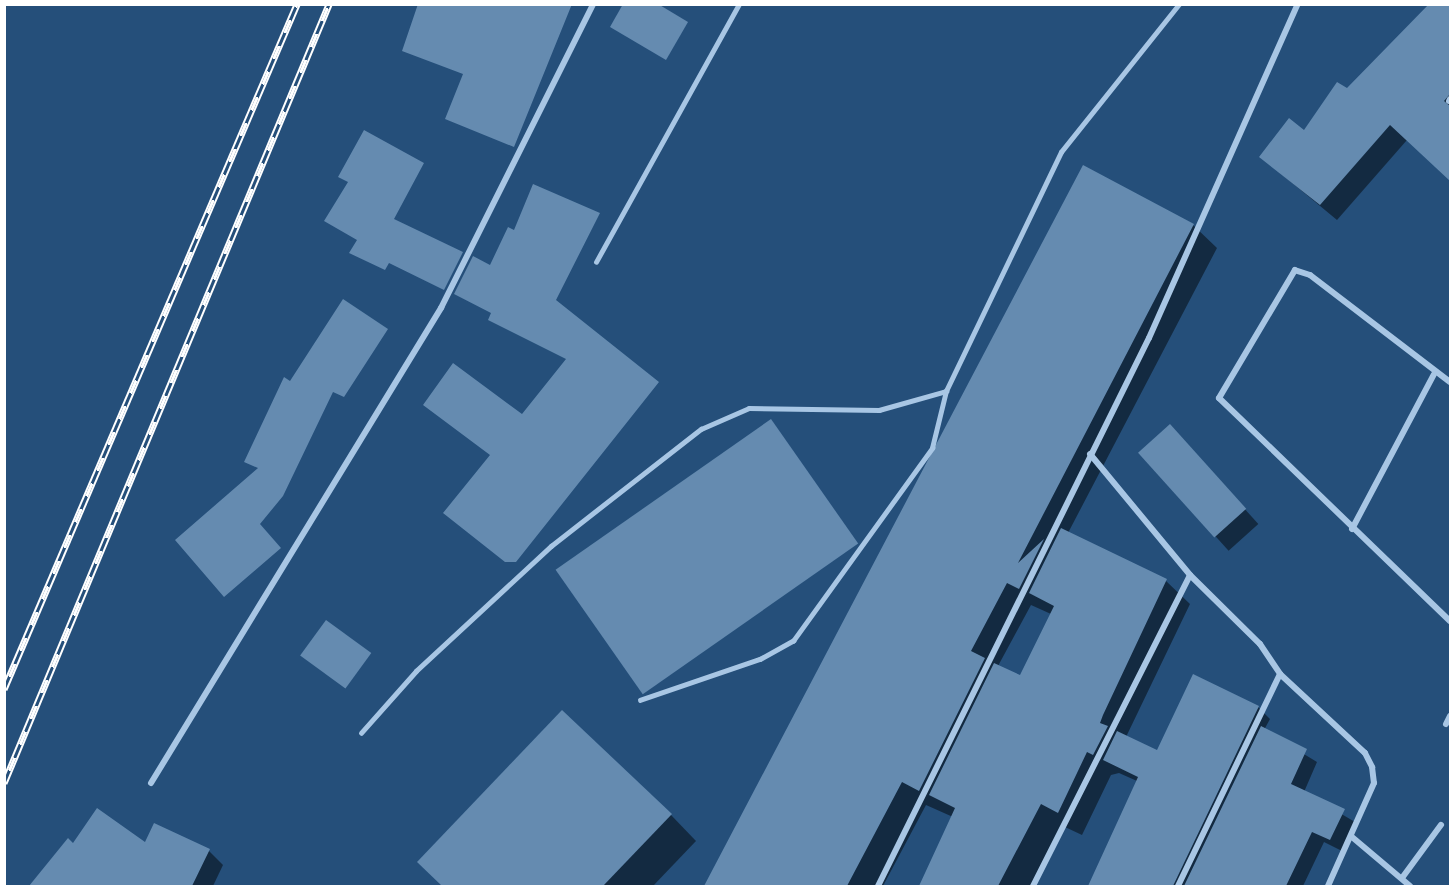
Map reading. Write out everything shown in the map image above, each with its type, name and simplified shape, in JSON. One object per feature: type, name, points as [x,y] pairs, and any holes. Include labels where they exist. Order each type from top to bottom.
[{"type":"street","points":[[151,783],[441,308],[592,4]]},
{"type":"street","points":[[878,886],[1149,338],[1298,4]]},
{"type":"street","points":[[1450,382],[1434,374],[1310,275],[1295,270],[1220,391],[1227,408],[1450,621]]},
{"type":"street","points":[[1352,529],[1434,374]]},
{"type":"street","points":[[1090,454],[1190,575],[1260,644],[1280,674],[1365,753],[1372,767],[1374,783],[1352,837],[1328,886]]},
{"type":"street","points":[[1033,886],[1190,575]]},
{"type":"street","points":[[1178,886],[1280,674]]},
{"type":"street","points":[[1446,724],[1450,716]]},
{"type":"street","points":[[1402,878],[1441,825]]},
{"type":"street","points":[[1352,837],[1410,886]]},
{"type":"lane","points":[[596,262],[739,4]]},
{"type":"lane","points":[[640,699],[760,660],[793,641],[932,448],[946,392],[1061,152],[1179,4]]},
{"type":"lane","points":[[361,733],[416,671],[551,546],[701,429],[749,408],[879,410],[946,392]]},
{"type":"building","points":[[418,4],[572,4],[514,147],[445,119],[463,74],[402,51]]},
{"type":"building","points":[[623,4],[658,4],[688,22],[666,60],[610,27]]},
{"type":"building","points":[[1429,4],[1450,4],[1450,94],[1444,101],[1450,106],[1450,181],[1390,125],[1320,205],[1259,157],[1289,118],[1304,130],[1337,82],[1347,88]]},
{"type":"building","points":[[364,130],[424,163],[394,219],[463,252],[444,290],[389,263],[385,270],[349,253],[357,240],[324,221],[348,182],[338,177]]},
{"type":"building","points":[[1083,165],[1194,224],[1018,563],[1044,539],[1019,589],[1007,583],[971,651],[985,658],[919,791],[902,782],[847,886],[704,886]]},
{"type":"building","points":[[533,184],[600,213],[556,300],[659,382],[516,562],[505,562],[443,513],[490,455],[423,405],[453,363],[522,414],[566,359],[488,320],[491,313],[454,294],[473,256],[490,265],[508,227],[514,230]]},
{"type":"building","points":[[343,299],[388,329],[344,397],[333,392],[283,496],[260,524],[281,548],[224,597],[175,540],[258,468],[244,462],[284,377],[290,381]]},
{"type":"building","points":[[771,419],[858,544],[643,694],[556,570]]},
{"type":"building","points":[[1170,424],[1246,509],[1214,537],[1138,453]]},
{"type":"building","points":[[1061,528],[1167,579],[1103,715],[1100,723],[1108,726],[1093,755],[1087,752],[1058,813],[1041,804],[998,886],[919,886],[955,808],[929,795],[994,663],[1020,675],[1054,606],[1029,593]]},
{"type":"building","points":[[326,620],[371,653],[345,689],[300,656]]},
{"type":"building","points":[[1193,674],[1259,706],[1173,886],[1088,886],[1138,777],[1103,760],[1117,731],[1157,750]]},
{"type":"building","points":[[562,710],[672,814],[603,886],[442,886],[417,862]]},
{"type":"building","points":[[1261,726],[1307,749],[1291,784],[1345,809],[1330,840],[1312,832],[1286,886],[1184,886]]},
{"type":"building","points":[[97,808],[145,842],[154,823],[210,849],[192,886],[29,886],[68,838],[73,843]]},
{"type":"railway","points":[[4,689],[297,4]]},
{"type":"railway","points":[[4,783],[329,4]]}]
